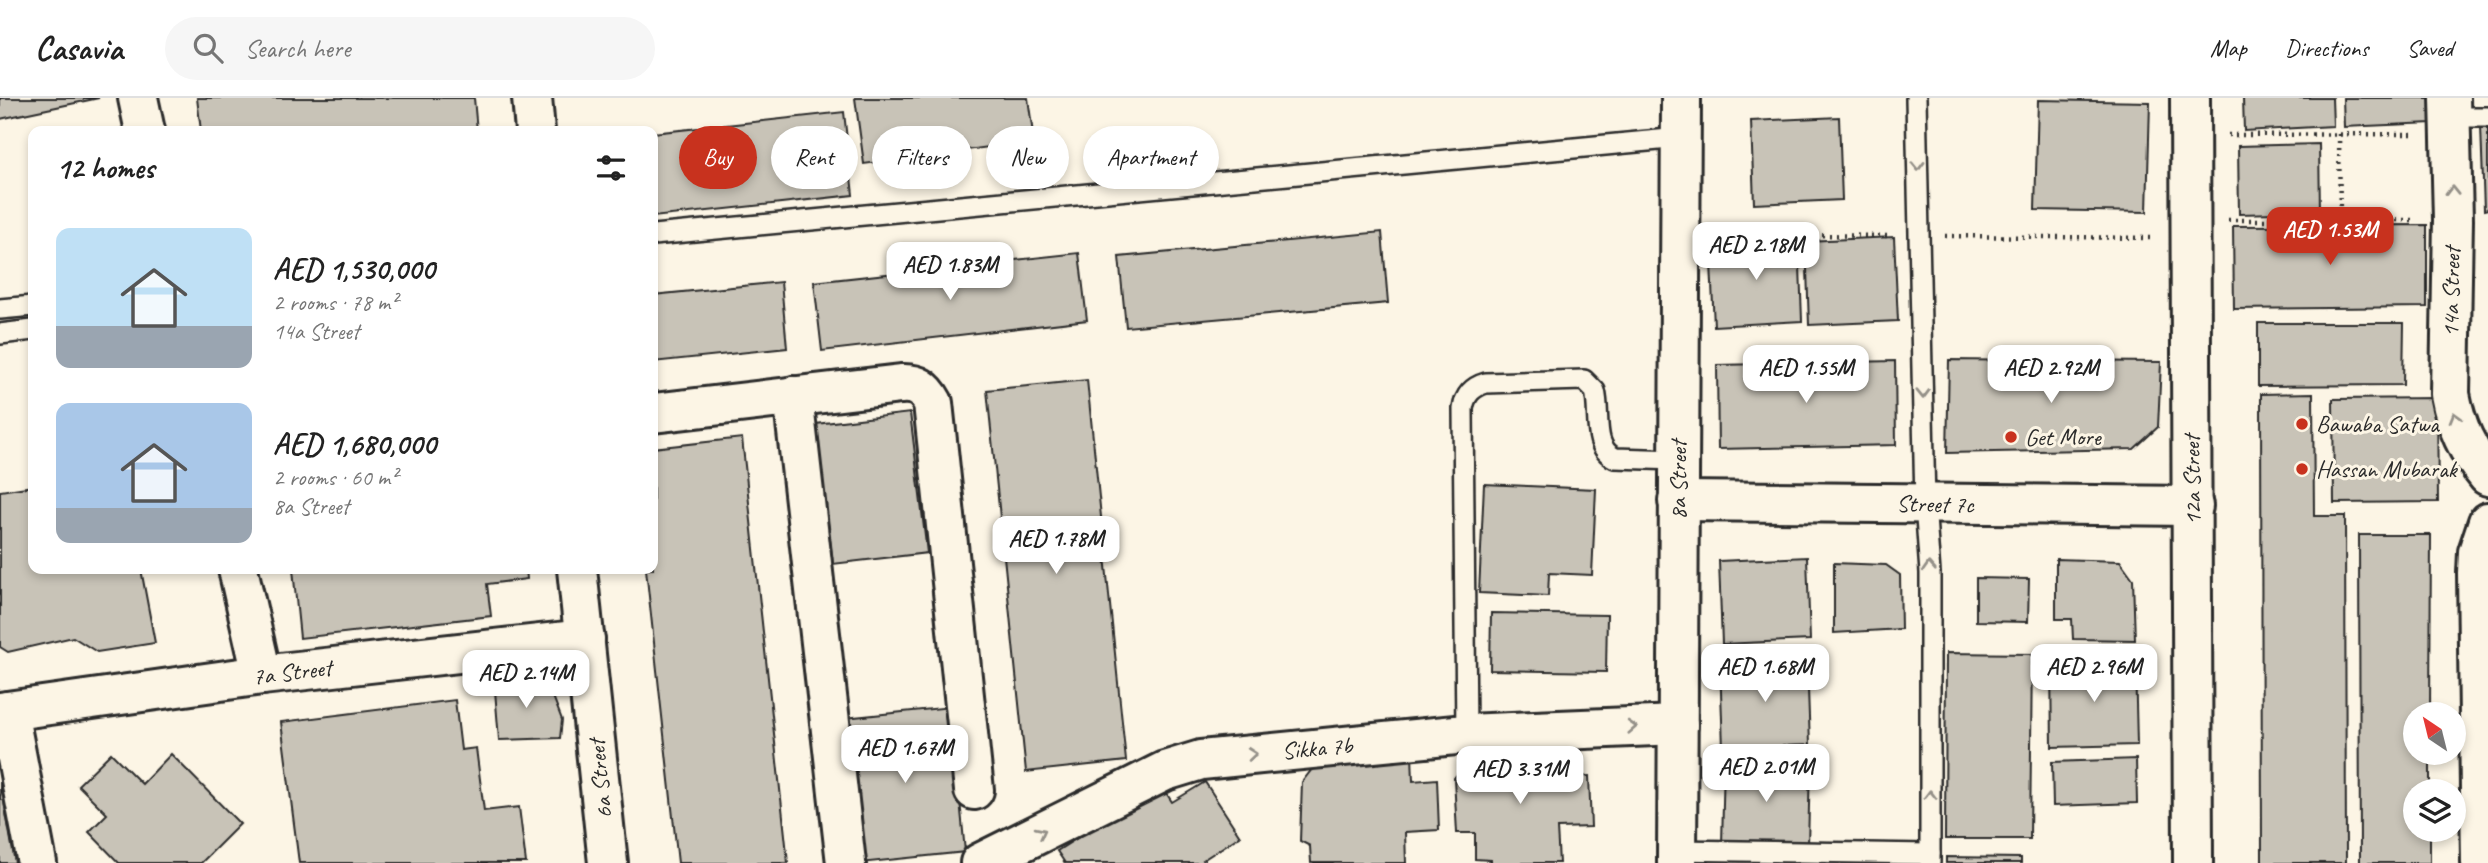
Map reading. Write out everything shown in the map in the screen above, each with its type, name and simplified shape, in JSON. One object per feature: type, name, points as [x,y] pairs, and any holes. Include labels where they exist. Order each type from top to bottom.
[{"type":"street","points":[[138,98],[144,126]]},
{"type":"street","points":[[532,98],[535,126]]},
{"type":"street","name":"8a Street","points":[[1677,857],[1681,98]]},
{"type":"street","name":"12a Street","points":[[2190,98],[2193,863]]},
{"type":"street","name":"14a Street","points":[[2450,116],[2450,394],[2454,416],[2463,440],[2475,461],[2488,476]]},
{"type":"street","points":[[658,412],[911,383],[921,387],[933,403],[974,790]]},
{"type":"street","points":[[793,396],[846,863]]},
{"type":"street","name":"Street 7c","points":[[1678,501],[2193,506]]},
{"type":"street","points":[[2481,863],[2477,573],[2478,552],[2488,522]]},
{"type":"street","points":[[239,574],[261,676]]},
{"type":"street","name":"6a Street","points":[[578,574],[608,863]]},
{"type":"street","name":"7a Street","points":[[4,712],[261,676],[585,639]]},
{"type":"street","points":[[4,712],[37,863]]},
{"type":"street","name":"Sikka 7b","points":[[980,863],[1165,771],[1201,760],[1465,734],[1678,725]]},
{"type":"lane","points":[[1677,857],[1930,858],[1930,573],[1916,98]]},
{"type":"lane","points":[[2450,116],[2488,117]]},
{"type":"lane","points":[[658,235],[1680,138]]},
{"type":"lane","points":[[0,309],[28,306]]},
{"type":"lane","points":[[0,334],[28,331]]},
{"type":"lane","points":[[1465,734],[1463,410],[1469,392],[1486,383],[1584,380],[1595,391],[1600,442],[1608,455],[1615,458],[1678,460]]},
{"type":"path","points":[[2189,135],[2339,134],[2450,116]]},
{"type":"path","points":[[2339,134],[2340,220]]},
{"type":"path","points":[[2189,220],[2452,220]]},
{"type":"building","points":[[0,98],[99,98],[0,119]]},
{"type":"building","points":[[197,98],[474,98],[477,126],[200,126]]},
{"type":"building","points":[[855,98],[1028,98],[1032,126],[986,126],[986,147],[972,149],[972,126],[872,126],[872,163],[864,164]]},
{"type":"building","points":[[2243,98],[2332,98],[2333,126],[2244,131]]},
{"type":"building","points":[[2343,98],[2432,98],[2432,123],[2344,127]]},
{"type":"building","points":[[2038,100],[2150,102],[2147,212],[2035,210]]},
{"type":"building","points":[[844,112],[846,126],[771,126],[771,189],[852,189],[853,195],[658,216],[658,132],[679,130],[679,189],[757,189],[757,126],[717,126]]},
{"type":"building","points":[[1839,117],[1842,200],[1754,204],[1751,121]]},
{"type":"building","points":[[2481,126],[2488,126],[2488,209],[2484,210]]},
{"type":"building","points":[[2319,144],[2320,212],[2239,214],[2238,146]]},
{"type":"building","points":[[2427,225],[2427,307],[2234,309],[2233,226]]},
{"type":"building","points":[[1382,232],[1388,303],[1126,327],[1119,257]]},
{"type":"building","points":[[1894,237],[1898,321],[1809,325],[1806,241]]},
{"type":"building","points":[[1799,238],[1802,321],[1714,326],[1710,242]]},
{"type":"building","points":[[1079,253],[1087,320],[822,351],[814,282]]},
{"type":"building","points":[[781,282],[787,348],[658,361],[658,294]]},
{"type":"building","points":[[2258,323],[2404,323],[2403,385],[2258,386]]},
{"type":"building","points":[[1949,360],[2161,362],[2158,427],[2134,449],[1947,453]]},
{"type":"building","points":[[1895,361],[1896,445],[1718,449],[1717,365]]},
{"type":"building","points":[[1087,380],[1126,761],[1026,772],[987,390]]},
{"type":"building","points":[[2313,393],[2314,516],[2345,516],[2346,863],[2262,863],[2261,394]]},
{"type":"building","points":[[2437,398],[2438,502],[2334,503],[2333,399]]},
{"type":"building","points":[[910,413],[927,553],[833,564],[816,424]]},
{"type":"building","points":[[742,438],[788,863],[678,863],[647,574],[658,574],[658,447]]},
{"type":"building","points":[[1484,484],[1596,489],[1592,575],[1549,573],[1548,596],[1479,593]]},
{"type":"building","points":[[28,487],[28,574],[142,574],[155,643],[97,652],[73,637],[8,652],[0,647],[0,491]]},
{"type":"building","points":[[2359,535],[2431,535],[2430,702],[2403,702],[2403,765],[2430,765],[2430,779],[2403,779],[2403,842],[2430,842],[2430,863],[2360,863]]},
{"type":"building","points":[[1807,557],[1810,640],[1722,644],[1719,561]]},
{"type":"building","points":[[2056,559],[2120,561],[2133,579],[2135,640],[2073,639],[2072,619],[2056,619]]},
{"type":"building","points":[[1834,563],[1886,565],[1900,575],[1901,629],[1834,633]]},
{"type":"building","points":[[294,574],[526,574],[527,579],[487,584],[491,616],[300,638]]},
{"type":"building","points":[[1976,578],[2029,579],[2028,622],[1976,621]]},
{"type":"building","points":[[1491,613],[1607,615],[1606,672],[1490,670]]},
{"type":"building","points":[[1946,653],[2032,654],[2030,839],[1945,839]]},
{"type":"building","points":[[1807,660],[1810,745],[1723,748],[1720,663]]},
{"type":"building","points":[[2135,661],[2137,745],[2052,747],[2051,663]]},
{"type":"building","points":[[494,678],[535,680],[554,699],[562,720],[560,738],[499,740]]},
{"type":"building","points":[[455,700],[461,750],[476,748],[484,811],[519,807],[526,863],[299,863],[281,722]]},
{"type":"building","points":[[951,707],[965,852],[860,863],[845,718]]},
{"type":"building","points":[[1564,751],[1565,777],[1589,776],[1591,827],[1557,828],[1559,863],[1491,863],[1491,860],[1475,859],[1475,833],[1457,833],[1454,778],[1472,756]]},
{"type":"building","points":[[111,753],[142,784],[171,754],[240,824],[201,863],[119,863],[89,832],[107,814],[78,785]]},
{"type":"building","points":[[1412,754],[1413,781],[1437,779],[1439,830],[1405,832],[1406,863],[1311,863],[1310,846],[1300,841],[1302,782],[1320,759]]},
{"type":"building","points":[[2136,759],[2137,803],[2053,806],[2052,762]]},
{"type":"building","points":[[1724,762],[1810,764],[1808,847],[1722,845]]},
{"type":"building","points":[[0,779],[15,863],[0,863]]},
{"type":"building","points":[[1205,782],[1240,836],[1203,860],[1205,863],[1065,863],[1057,851],[1161,785],[1172,802]]},
{"type":"building","points":[[1946,857],[2021,858],[2021,863],[1946,863]]},
{"type":"place","name":"Bawaba Satwa","points":[[2302,424]]},
{"type":"place","name":"Get More","points":[[2011,437]]},
{"type":"place","name":"Hassan Mubarak","points":[[2302,469]]}]
